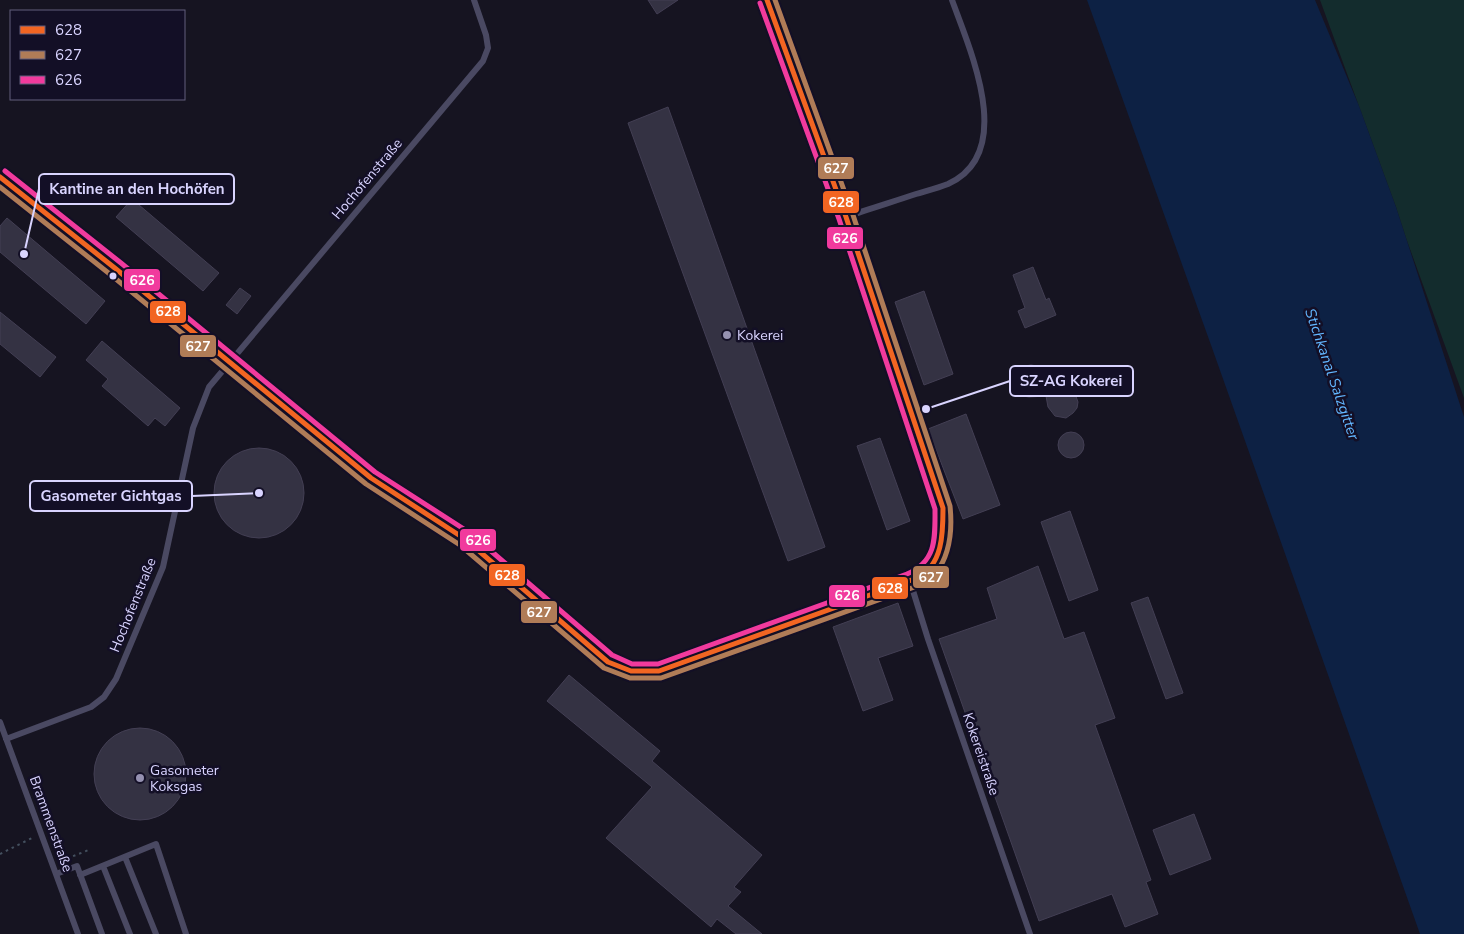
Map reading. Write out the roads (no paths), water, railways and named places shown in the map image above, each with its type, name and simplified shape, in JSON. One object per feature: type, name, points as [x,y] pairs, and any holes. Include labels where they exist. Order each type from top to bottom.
[{"type":"lane","name":"Hochofenstraße","points":[[6,739],[90,707],[104,697],[116,680],[163,567],[193,428],[209,387],[483,61],[488,48],[486,35],[474,0]]},
{"type":"lane","points":[[0,178],[116,269],[228,363],[371,478],[464,540],[608,662],[631,671],[659,670],[925,574],[934,562],[943,532],[943,508],[846,217],[767,0]]},
{"type":"lane","points":[[846,217],[949,183],[968,171],[978,156],[983,142],[984,122],[981,91],[976,69],[952,0]]},
{"type":"lane","name":"Kokereistraße","points":[[910,581],[928,639],[1030,934]]},
{"type":"lane","name":"Brammenstraße","points":[[0,722],[78,934]]},
{"type":"lane","points":[[80,875],[156,844],[186,934]]},
{"type":"lane","points":[[125,857],[156,934]]},
{"type":"lane","points":[[56,874],[77,866],[102,934]]},
{"type":"lane","points":[[103,866],[130,934]]},
{"type":"water","name":"Stichkanal Salzgitter","points":[[1087,0],[1315,0],[1359,106],[1396,207],[1464,417],[1464,934],[1420,934]]},
{"type":"place","name":"Kantine an den Hochöfen","points":[[24,254]]},
{"type":"place","name":"Kokerei","points":[[727,335]]},
{"type":"place","name":"SZ-AG Kokerei","points":[[926,409]]},
{"type":"place","name":"Gasometer Gichtgas","points":[[259,493]]},
{"type":"place","name":"Gasometer Koksgas","points":[[140,778]]}]
